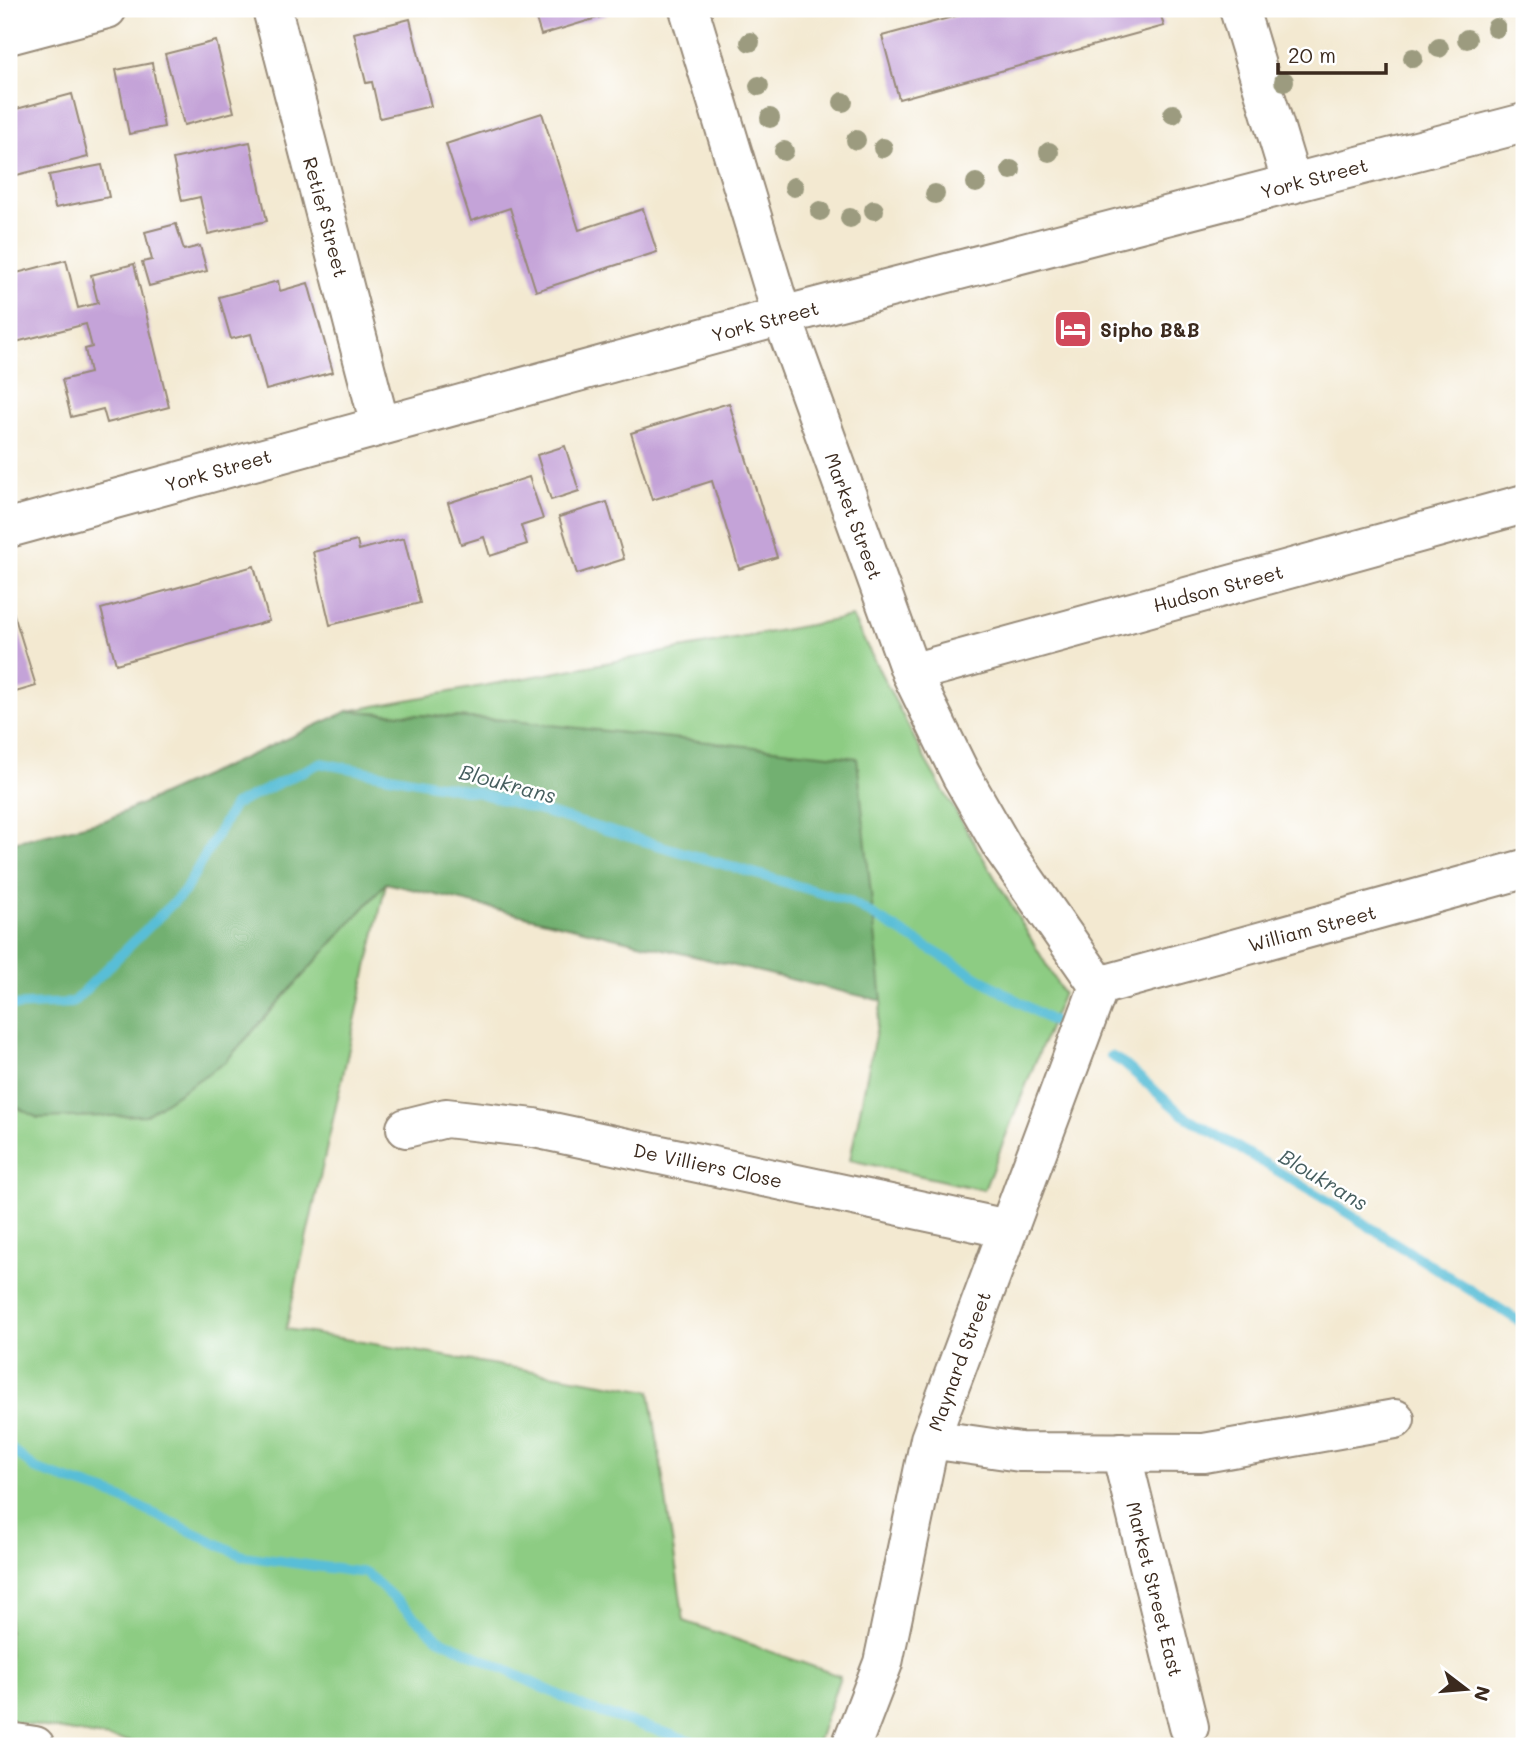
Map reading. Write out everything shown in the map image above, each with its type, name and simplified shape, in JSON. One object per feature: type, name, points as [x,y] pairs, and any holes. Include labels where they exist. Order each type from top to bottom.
[{"type":"street","points":[[9,35],[107,9]]},
{"type":"street","name":"Retief Street","points":[[272,9],[380,425]]},
{"type":"street","name":"Market Street","points":[[689,9],[782,316],[911,673],[961,775],[1003,848],[1099,986]]},
{"type":"street","points":[[1250,13],[1292,184]]},
{"type":"street","name":"York Street","points":[[9,528],[782,316],[1524,123]]},
{"type":"street","name":"Hudson Street","points":[[911,673],[1524,504]]},
{"type":"street","name":"William Street","points":[[1099,986],[1524,869]]},
{"type":"street","name":"Maynard Street","points":[[851,1746],[883,1663],[930,1439],[1099,986]]},
{"type":"street","name":"De Villiers Close","points":[[406,1128],[446,1118],[534,1128],[1008,1229]]},
{"type":"street","points":[[930,1439],[1020,1452],[1204,1453],[1395,1419]]},
{"type":"street","name":"Market Street East","points":[[1121,1452],[1189,1727]]},
{"type":"street","points":[[9,1742],[36,1746]]},
{"type":"green space","points":[[852,617],[926,761],[1063,993],[984,1190],[850,1160],[882,1001],[504,720],[348,711]]},
{"type":"green space","points":[[348,711],[504,720],[857,758],[882,1001],[386,883],[225,1062],[146,1115],[38,1118],[9,1103],[9,843],[106,820]]},
{"type":"green space","points":[[386,883],[286,1329],[650,1391],[684,1621],[840,1676],[816,1746],[156,1746],[9,1721],[9,1103],[38,1118],[225,1062]]},
{"type":"building","points":[[533,9],[606,9],[607,15],[541,35]]},
{"type":"building","points":[[982,9],[1159,9],[1164,26],[899,99],[882,36]]},
{"type":"building","points":[[410,19],[431,106],[380,118],[372,82],[366,83],[354,33]]},
{"type":"building","points":[[216,41],[234,112],[184,125],[165,54]]},
{"type":"building","points":[[152,63],[164,127],[129,134],[116,70]]},
{"type":"building","points":[[72,94],[88,157],[9,177],[9,111]]},
{"type":"building","points":[[542,113],[579,230],[643,209],[657,252],[536,291],[510,208],[471,221],[446,144]]},
{"type":"building","points":[[250,142],[267,221],[208,234],[200,197],[182,201],[173,159]]},
{"type":"building","points":[[102,165],[109,197],[55,208],[49,175]]},
{"type":"building","points":[[176,224],[184,250],[200,246],[207,271],[149,286],[142,262],[152,260],[145,232]]},
{"type":"building","points":[[66,260],[78,308],[98,303],[91,275],[134,264],[169,407],[107,423],[103,409],[71,417],[62,380],[90,373],[85,349],[92,347],[86,324],[12,343],[9,330],[9,275]]},
{"type":"building","points":[[278,281],[280,291],[308,283],[333,372],[266,390],[251,334],[231,339],[219,297]]},
{"type":"building","points":[[729,403],[777,557],[739,569],[712,481],[652,500],[631,433]]},
{"type":"building","points":[[565,446],[579,491],[551,500],[537,455]]},
{"type":"building","points":[[529,477],[543,519],[521,526],[527,544],[490,556],[484,537],[461,544],[448,503]]},
{"type":"building","points":[[607,502],[624,559],[577,574],[559,517]]},
{"type":"building","points":[[404,538],[420,603],[330,625],[313,552],[357,541],[359,550]]},
{"type":"building","points":[[254,566],[269,621],[116,664],[101,609]]},
{"type":"building","points":[[12,608],[36,686],[9,694],[9,609]]},
{"type":"waterway","name":"Bloukrans","points":[[9,1006],[72,1003],[184,892],[234,805],[320,763],[476,792],[849,901],[1060,1026]]},
{"type":"waterway","name":"Bloukrans","points":[[1111,1056],[1123,1063],[1183,1115],[1330,1202],[1524,1324]]},
{"type":"waterway","points":[[9,1447],[37,1470],[114,1495],[243,1556],[366,1573],[438,1638],[586,1708],[707,1746]]},
{"type":"place","name":"Sipho B&B","points":[[1073,329]]}]
